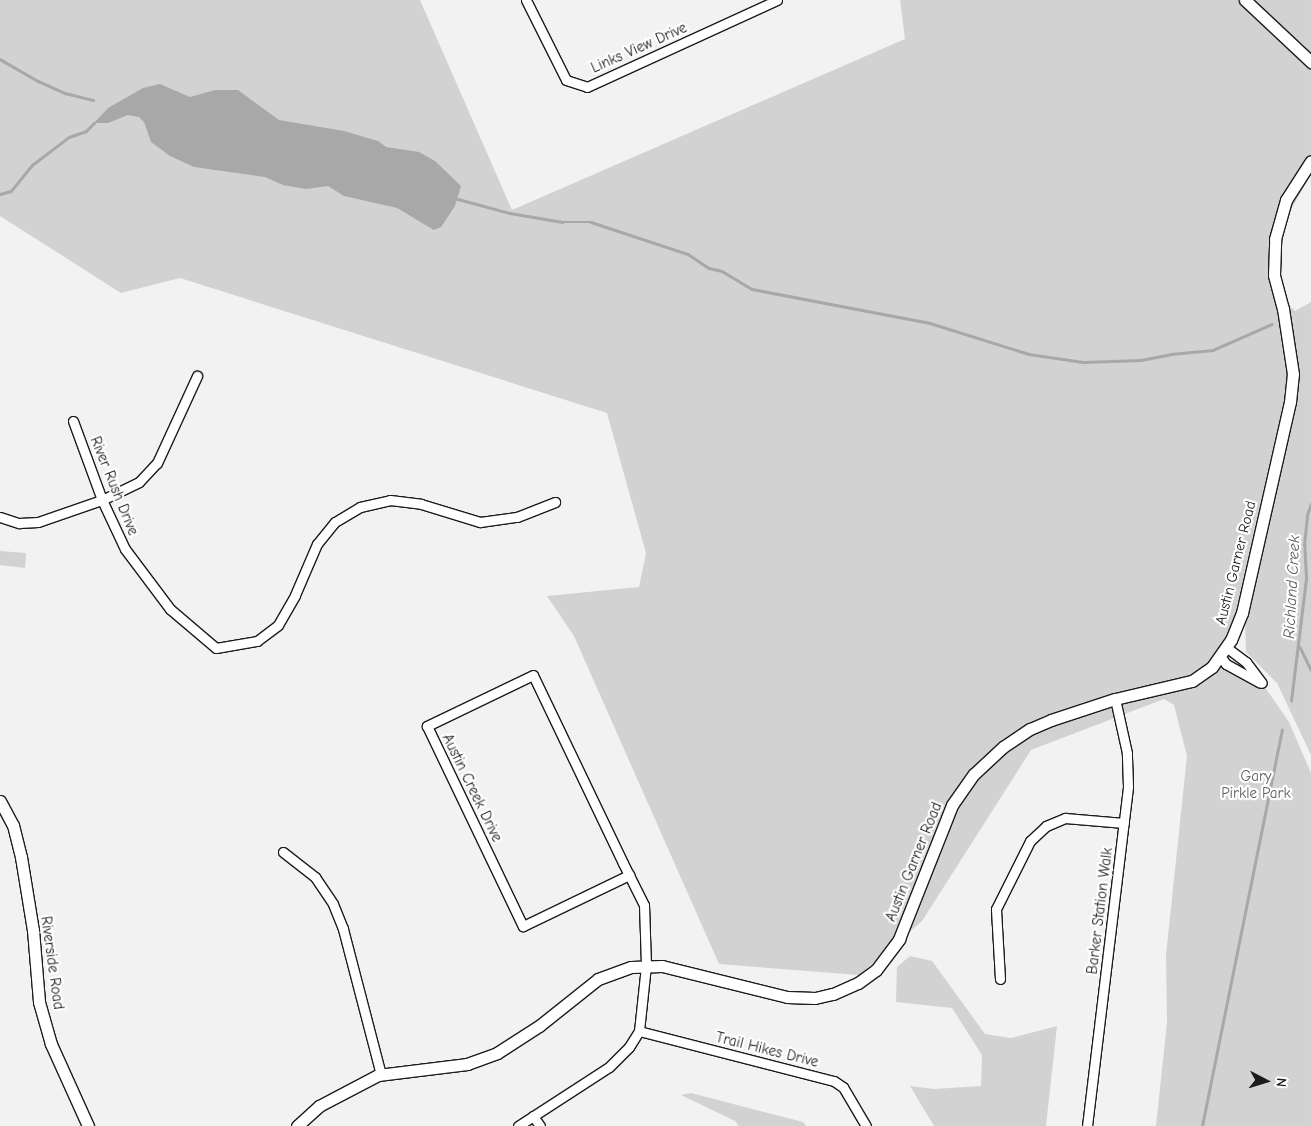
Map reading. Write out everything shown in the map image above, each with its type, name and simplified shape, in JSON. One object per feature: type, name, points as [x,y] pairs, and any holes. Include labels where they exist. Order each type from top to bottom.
[{"type":"street","name":"Links View Drive","points":[[526,0],[566,80],[587,87],[777,0]]},
{"type":"street","points":[[1245,0],[1311,62]]},
{"type":"street","name":"Austin Garner Road","points":[[297,1126],[319,1106],[350,1088],[381,1075],[467,1064],[498,1053],[539,1026],[598,979],[631,967],[646,965],[662,966],[787,997],[815,998],[834,994],[858,983],[876,970],[899,939],[952,805],[974,774],[1003,747],[1030,729],[1115,699],[1192,681],[1212,667],[1223,652],[1242,613],[1290,402],[1293,374],[1274,275],[1275,239],[1286,200],[1311,161]]},
{"type":"street","points":[[0,517],[19,523],[38,522],[102,500],[139,482],[157,463],[196,376]]},
{"type":"street","name":"River Rush Drive","points":[[73,421],[102,500],[125,549],[170,609],[216,648],[257,641],[278,625],[295,595],[317,544],[335,522],[360,507],[390,500],[422,504],[480,522],[517,517],[555,502]]},
{"type":"street","name":"Austin Creek Drive","points":[[629,875],[523,926],[428,726],[533,675],[644,905],[646,965],[638,1031]]},
{"type":"street","name":"Barker Station Walk","points":[[1087,1126],[1128,786],[1127,753],[1115,699]]},
{"type":"street","name":"Riverside Road","points":[[0,801],[13,825],[21,857],[33,930],[39,1002],[51,1044],[88,1126]]},
{"type":"street","points":[[1000,979],[996,910],[1030,841],[1046,826],[1065,818],[1124,823]]},
{"type":"street","points":[[283,852],[314,877],[336,913],[343,929],[381,1075]]},
{"type":"street","points":[[518,1126],[609,1067],[629,1048],[638,1031]]},
{"type":"street","name":"Trail Hikes Drive","points":[[638,1031],[834,1081],[843,1087],[866,1126]]},
{"type":"street","points":[[533,1116],[540,1126]]},
{"type":"green space","name":"Gary Pirkle Park","points":[[0,0],[420,0],[512,210],[905,39],[900,0],[1311,0],[1311,174],[1272,244],[1280,296],[1295,311],[1311,302],[1311,755],[1277,683],[1246,652],[1245,618],[1201,681],[1226,664],[1262,683],[1289,722],[1311,773],[1311,1126],[1156,1126],[1167,1022],[1166,955],[1187,756],[1174,705],[1164,699],[1031,750],[922,921],[859,975],[719,964],[574,636],[547,596],[639,587],[646,553],[607,413],[180,278],[121,293],[0,216]]},
{"type":"green space","points":[[0,551],[26,553],[25,568],[0,565]]},
{"type":"green space","points":[[910,956],[932,961],[985,1034],[1011,1038],[1057,1026],[1046,1126],[934,1126],[910,1086],[934,1089],[981,1086],[982,1055],[952,1008],[896,1002],[897,967]]},
{"type":"green space","points":[[691,1093],[803,1122],[806,1126],[739,1126],[735,1121],[681,1095]]},
{"type":"shaded area","points":[[160,84],[190,97],[215,90],[238,90],[279,120],[344,131],[378,141],[386,147],[419,152],[435,161],[461,186],[455,206],[441,227],[434,230],[397,208],[344,196],[328,186],[306,189],[283,185],[265,177],[194,167],[170,156],[151,142],[144,122],[139,117],[128,115],[108,123],[94,123],[108,108],[143,88]]},
{"type":"waterway","points":[[0,59],[38,81],[65,93],[93,100]]},
{"type":"waterway","points":[[0,194],[11,191],[32,165],[69,137],[86,131],[94,123]]},
{"type":"waterway","points":[[458,199],[510,213],[562,222],[591,222],[688,254],[709,268],[722,271],[752,289],[930,323],[1029,354],[1084,362],[1141,360],[1171,354],[1213,350],[1272,324]]},
{"type":"waterway","name":"Richland Creek","points":[[1291,701],[1306,578],[1304,545],[1307,515],[1311,504]]},
{"type":"waterway","name":"Richland Creek","points":[[1300,647],[1311,670]]},
{"type":"waterway","points":[[1202,1126],[1282,730]]}]
